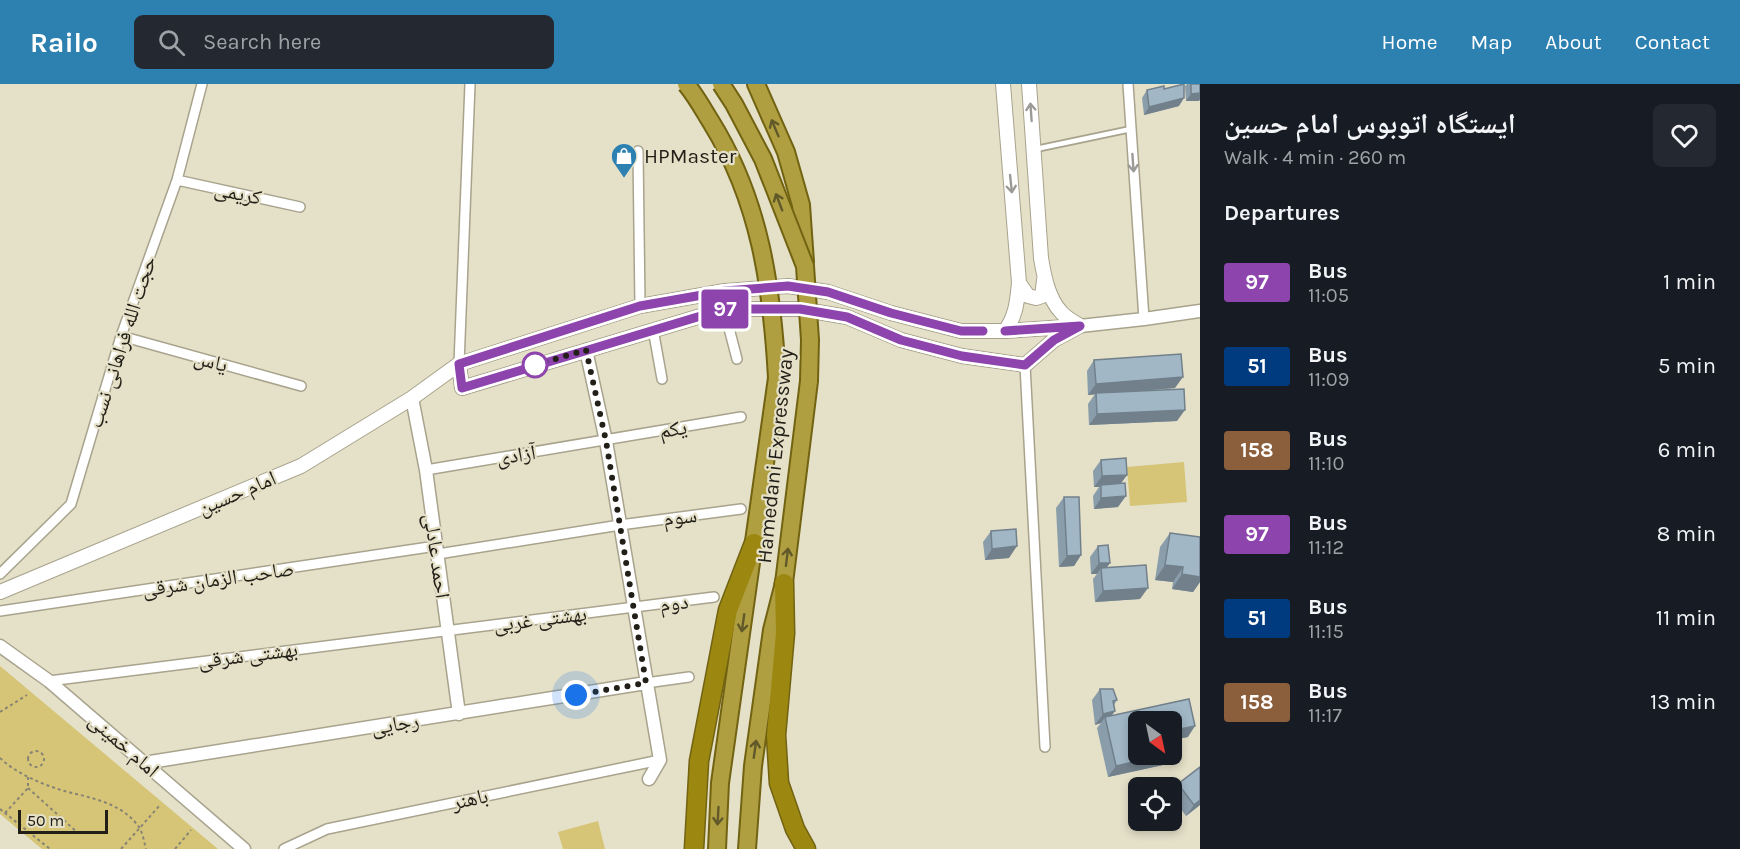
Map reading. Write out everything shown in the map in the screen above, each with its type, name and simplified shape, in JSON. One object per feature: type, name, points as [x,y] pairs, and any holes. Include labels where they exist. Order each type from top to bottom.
[{"type":"highway","name":"Hamedani Expressway","points":[[686,84],[721,139],[736,167],[748,198],[764,261],[773,318],[777,378],[720,783],[717,849]]},
{"type":"highway","name":"Hamedani Expressway","points":[[721,84],[763,159],[806,266],[810,340],[810,381],[784,583],[772,630],[756,743],[747,849]]},
{"type":"highway","points":[[751,84],[765,103]]},
{"type":"highway","points":[[756,84],[786,152],[801,205],[806,266]]},
{"type":"highway","points":[[694,849],[699,761],[728,610],[754,543]]},
{"type":"highway","points":[[784,583],[784,633],[776,735],[779,783],[795,829],[806,849]]},
{"type":"main road","points":[[1003,84],[1019,284],[1017,307],[1005,331]]},
{"type":"main road","points":[[1019,284],[1028,296],[1036,298],[1042,296],[1044,275],[1029,84]]},
{"type":"main road","points":[[1007,149],[1033,150]]},
{"type":"main road","points":[[1044,275],[1054,303],[1062,314],[1080,326]]},
{"type":"main road","name":"امام حسین","points":[[0,592],[301,466],[412,398],[459,364],[640,306],[725,291],[788,286],[828,292],[891,313],[961,331],[1005,331],[1080,326]]},
{"type":"main road","points":[[459,364],[462,388],[724,309],[800,309],[847,317],[901,340],[962,356],[1025,365]]},
{"type":"main road","name":"امام حسین","points":[[1025,365],[1054,340],[1080,326]]},
{"type":"street","name":"حجت الله فراهانی نسب","points":[[0,574],[71,504],[121,336],[177,180],[202,84]]},
{"type":"street","points":[[459,364],[470,84]]},
{"type":"street","points":[[1128,84],[1144,319]]},
{"type":"street","points":[[638,151],[640,306]]},
{"type":"street","name":"کریمی","points":[[177,180],[300,207]]},
{"type":"street","points":[[724,309],[737,359]]},
{"type":"street","name":"امام حسین","points":[[1080,326],[1200,311]]},
{"type":"street","points":[[653,329],[662,379]]},
{"type":"street","name":"یاس","points":[[121,336],[301,386]]},
{"type":"street","points":[[586,350],[606,441],[660,760],[649,779]]},
{"type":"street","points":[[1025,365],[1045,747]]},
{"type":"street","name":"احمد عادلی","points":[[412,398],[426,470],[459,714]]},
{"type":"street","name":"یکم","points":[[606,441],[741,417]]},
{"type":"street","name":"آزادی","points":[[426,470],[606,441]]},
{"type":"street","name":"سوم","points":[[437,550],[741,509]]},
{"type":"street","name":"صاحب الزمان شرقی","points":[[0,611],[437,550]]},
{"type":"street","name":"دوم","points":[[633,608],[714,597]]},
{"type":"street","name":"بهشتی غربی","points":[[447,630],[633,608]]},
{"type":"street","name":"بهشتی شرقی","points":[[49,681],[447,630]]},
{"type":"street","name":"امام خمینی","points":[[0,646],[49,681],[244,849]]},
{"type":"street","points":[[646,683],[689,676]]},
{"type":"street","name":"رجایی","points":[[144,762],[646,683]]},
{"type":"street","name":"باهنر","points":[[284,849],[327,829],[660,760]]},
{"type":"lane","points":[[1033,150],[1131,129]]},
{"type":"path","points":[[0,712],[27,695]]},
{"type":"path","points":[[32,751],[41,752],[44,756],[42,765],[33,767],[28,759],[29,755],[32,751]]},
{"type":"path","points":[[0,758],[12,769],[28,776],[61,789],[93,797],[121,810],[140,828],[146,849]]},
{"type":"path","points":[[5,813],[28,788],[28,776]]},
{"type":"path","points":[[28,788],[78,833]]},
{"type":"path","points":[[121,849],[160,805]]},
{"type":"path","points":[[0,809],[50,849]]},
{"type":"path","points":[[175,849],[191,830]]},
{"type":"shaded area","points":[[1184,462],[1187,502],[1130,506],[1127,467]]},
{"type":"shaded area","points":[[0,666],[218,849],[42,849],[0,814]]},
{"type":"shaded area","points":[[598,821],[605,849],[563,849],[558,832]]},
{"type":"building","points":[[1184,84],[1184,98],[1149,107],[1147,90]]},
{"type":"building","points":[[1191,84],[1200,84],[1200,93],[1191,94]]},
{"type":"building","points":[[1181,354],[1183,377],[1096,384],[1094,360]]},
{"type":"building","points":[[1184,389],[1185,410],[1097,414],[1096,393]]},
{"type":"building","points":[[1126,458],[1127,475],[1102,476],[1101,460]]},
{"type":"building","points":[[1125,483],[1126,496],[1101,498],[1101,485]]},
{"type":"building","points":[[1064,497],[1079,497],[1081,555],[1067,556]]},
{"type":"building","points":[[1016,529],[1017,546],[992,549],[991,531]]},
{"type":"building","points":[[1170,533],[1200,537],[1200,577],[1182,574],[1183,567],[1165,565]]},
{"type":"building","points":[[1108,545],[1110,563],[1099,563],[1098,546]]},
{"type":"building","points":[[1146,565],[1148,588],[1103,591],[1101,568]]},
{"type":"building","points":[[1100,689],[1113,689],[1117,700],[1113,701],[1115,711],[1103,714]]},
{"type":"building","points":[[1189,699],[1195,726],[1182,729],[1182,711],[1133,711]]},
{"type":"building","points":[[1128,712],[1128,763],[1116,766],[1105,717]]},
{"type":"building","points":[[1200,767],[1200,800],[1194,805],[1182,789],[1182,781]]},
{"type":"bus line","name":"97","points":[[983,331],[961,331],[891,313],[828,292],[788,286],[725,291],[640,306],[459,364],[462,388],[724,309],[800,309],[847,317],[901,340],[962,356],[1025,365],[1054,340],[1080,326],[1005,331]]},
{"type":"place","name":"HPMaster","points":[[624,179]]},
{"type":"route","points":[[535,365],[586,350],[606,441],[646,683],[576,695]]}]
